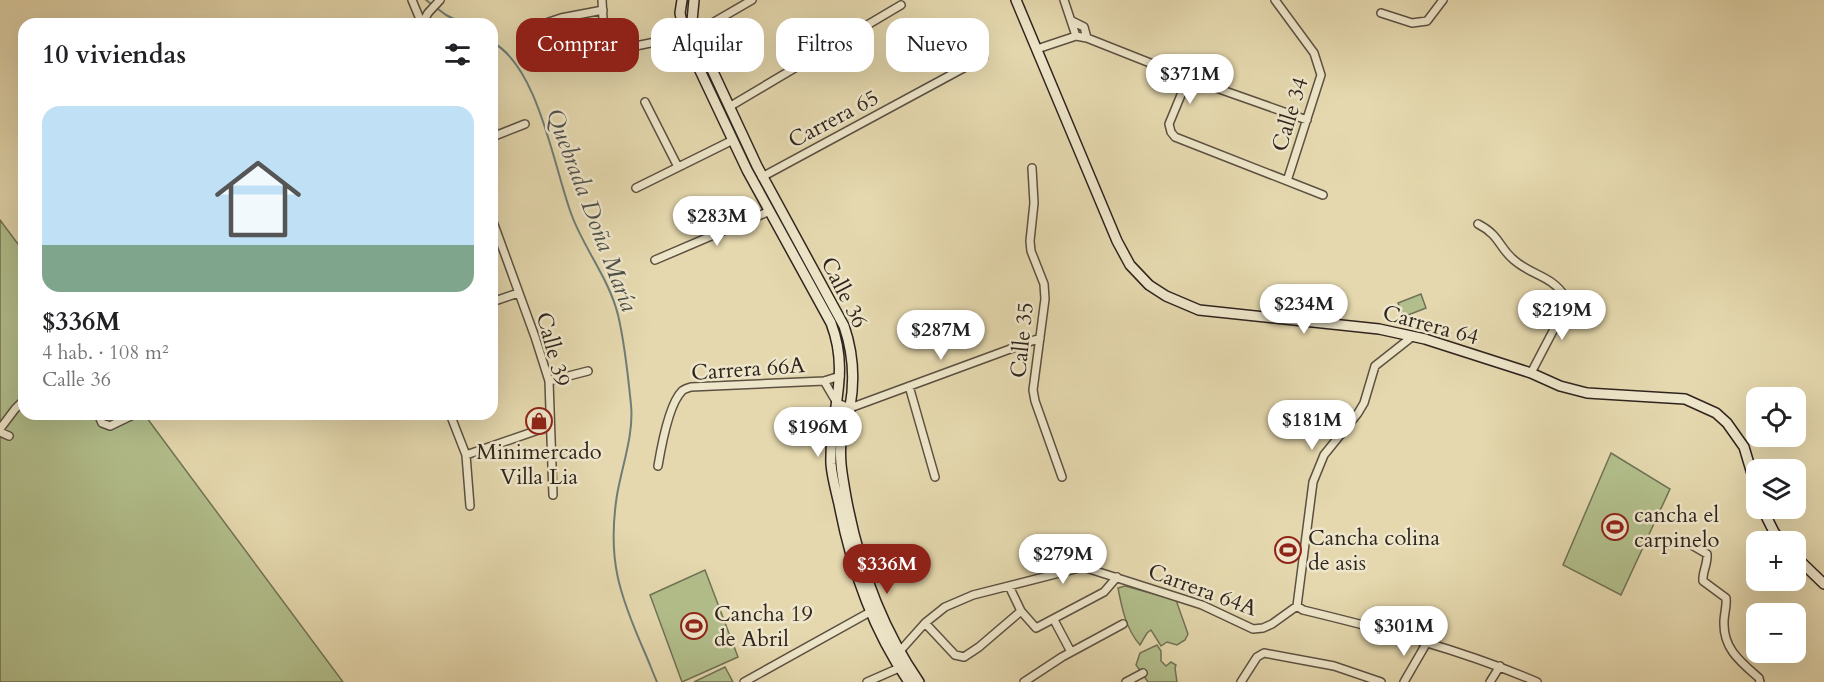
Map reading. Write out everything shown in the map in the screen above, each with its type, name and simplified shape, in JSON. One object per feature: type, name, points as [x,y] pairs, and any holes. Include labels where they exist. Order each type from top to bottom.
[{"type":"main road","name":"Calle 36","points":[[681,18],[682,0]]},
{"type":"main road","name":"Calle 36","points":[[692,18],[694,0]]},
{"type":"main road","name":"Carrera 64","points":[[1016,0],[1117,241],[1137,274],[1166,296],[1199,310],[1379,329],[1413,336],[1587,393],[1685,399],[1701,405],[1722,418],[1744,447],[1748,459]]},
{"type":"main road","name":"Calle 36","points":[[701,72],[733,140],[831,323],[839,349],[840,376],[831,465],[852,556],[870,612],[899,668],[909,682]]},
{"type":"main road","name":"Calle 36","points":[[713,72],[762,177],[844,326],[850,344],[853,368],[850,408],[841,441],[840,466],[849,511],[878,609],[900,651],[920,682]]},
{"type":"main road","points":[[1806,567],[1824,584]]},
{"type":"street","points":[[412,0],[420,18]]},
{"type":"street","points":[[425,18],[440,0]]},
{"type":"street","points":[[602,0],[603,10],[604,38],[597,46],[550,57],[544,55],[530,36],[534,27],[561,18],[603,10]]},
{"type":"street","points":[[721,18],[752,0]]},
{"type":"street","points":[[1064,0],[1076,36]]},
{"type":"street","name":"Calle 34","points":[[1275,0],[1314,53],[1321,75],[1287,181]]},
{"type":"street","points":[[1382,13],[1413,23],[1427,21],[1442,0]]},
{"type":"street","points":[[729,107],[901,4]]},
{"type":"street","points":[[1072,21],[1084,27],[1087,38]]},
{"type":"street","points":[[1037,49],[1076,36],[1087,38],[1188,78],[1307,120]]},
{"type":"street","name":"Carrera 65","points":[[762,177],[956,72]]},
{"type":"street","points":[[1188,78],[1169,124],[1175,137],[1323,195]]},
{"type":"street","points":[[645,102],[678,167]]},
{"type":"street","points":[[498,135],[525,124]]},
{"type":"street","points":[[636,188],[733,140]]},
{"type":"street","name":"Calle 35","points":[[1032,168],[1034,202],[1030,241],[1044,284],[1045,299],[1033,390],[1062,477]]},
{"type":"street","points":[[655,260],[770,211]]},
{"type":"street","points":[[1478,224],[1490,231],[1511,259],[1554,282],[1566,298],[1565,308],[1531,373]]},
{"type":"street","name":"Calle 39","points":[[498,236],[549,381],[553,495]]},
{"type":"street","points":[[498,300],[518,292]]},
{"type":"street","points":[[1413,336],[1375,366],[1364,403],[1324,455],[1317,468],[1313,482],[1297,606],[1303,610],[1352,622],[1500,666],[1537,682]]},
{"type":"street","points":[[837,403],[850,408],[1040,338]]},
{"type":"street","points":[[549,381],[588,371]]},
{"type":"street","name":"Carrera 66A","points":[[658,466],[663,437],[674,405],[682,391],[691,387],[824,381],[840,376]]},
{"type":"street","name":"Carrera 66A","points":[[824,381],[837,403]]},
{"type":"street","points":[[909,386],[935,477]]},
{"type":"street","points":[[9,436],[0,431],[18,408]]},
{"type":"street","points":[[101,420],[102,423],[110,426],[122,420]]},
{"type":"street","points":[[452,420],[466,455],[470,506]]},
{"type":"street","points":[[466,455],[550,426]]},
{"type":"street","points":[[1688,543],[1707,554],[1708,560],[1702,575],[1703,581],[1726,598],[1725,637],[1729,649],[1737,660],[1759,678],[1760,682]]},
{"type":"street","name":"Carrera 64A","points":[[900,651],[925,623],[945,607],[973,595],[1083,567],[1202,604],[1253,629],[1272,624],[1297,606]]},
{"type":"street","points":[[1009,586],[1021,611],[1036,628],[1104,592],[1117,577]]},
{"type":"street","points":[[925,623],[955,655],[964,657],[1021,611]]},
{"type":"street","points":[[744,682],[870,612]]},
{"type":"street","points":[[1054,620],[1071,652]]},
{"type":"street","points":[[1024,682],[1071,652],[1123,624]]},
{"type":"street","points":[[1404,682],[1426,644]]},
{"type":"street","points":[[1241,682],[1257,657],[1264,653],[1334,666],[1381,682]]},
{"type":"street","points":[[1490,682],[1500,666]]},
{"type":"street","points":[[867,682],[899,668]]},
{"type":"street","points":[[1126,682],[1143,673]]},
{"type":"green space","points":[[0,220],[18,244],[18,420],[148,420],[343,682],[0,682]]},
{"type":"green space","points":[[1421,294],[1426,308],[1403,317],[1398,303]]},
{"type":"green space","name":"cancha el carpinelo","points":[[1611,453],[1670,489],[1621,595],[1563,565]]},
{"type":"green space","name":"Cancha 19 de Abril","points":[[705,570],[738,657],[682,682],[650,595]]},
{"type":"green space","points":[[1125,586],[1176,600],[1188,634],[1185,640],[1177,645],[1167,642],[1161,646],[1151,630],[1140,645],[1131,632],[1123,611],[1118,588]]},
{"type":"green space","points":[[1157,645],[1161,651],[1161,661],[1166,666],[1171,662],[1176,665],[1177,682],[1148,682],[1136,665],[1140,653]]},
{"type":"green space","points":[[725,667],[733,682],[694,682]]},
{"type":"waterway","name":"Quebrada Doña María","points":[[426,0],[452,18]]},
{"type":"waterway","name":"Quebrada Doña María","points":[[498,47],[508,55],[522,73],[533,96],[572,216],[609,289],[618,315],[626,360],[631,416],[629,439],[614,518],[615,558],[628,612],[657,682]]},
{"type":"place","name":"Minimercado Villa Lia","points":[[539,421]]},
{"type":"place","name":"cancha el carpinelo","points":[[1615,527]]},
{"type":"place","name":"Cancha colina de asis","points":[[1288,550]]},
{"type":"place","name":"Cancha 19 de Abril","points":[[694,626]]}]
